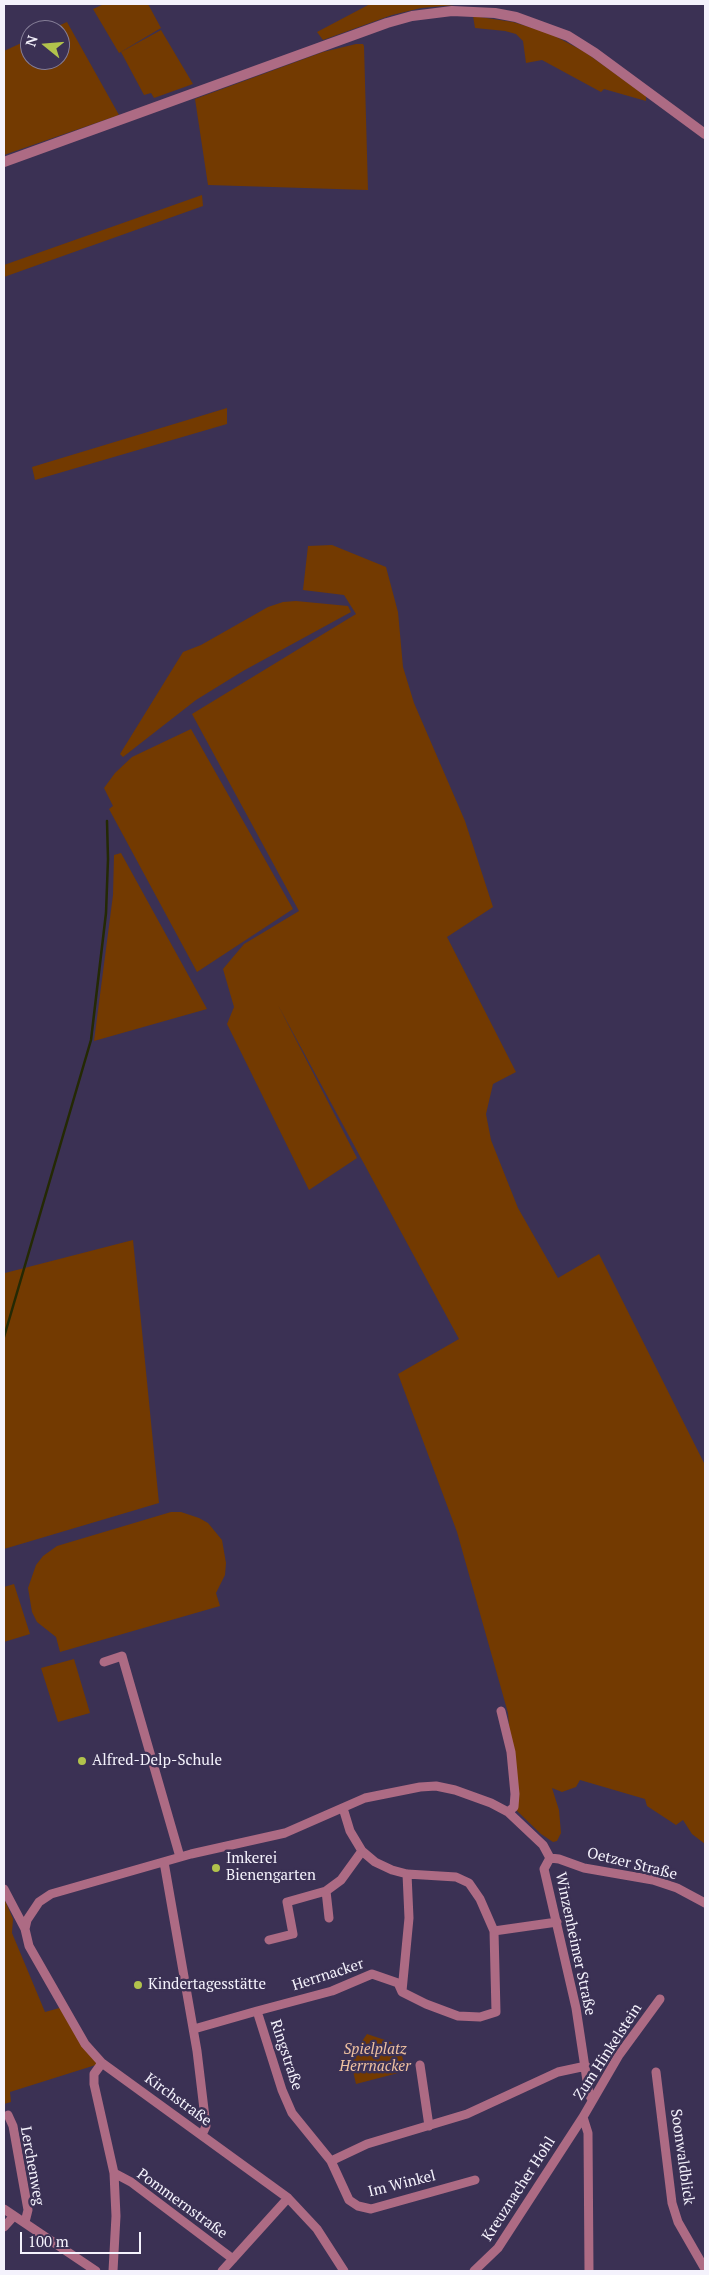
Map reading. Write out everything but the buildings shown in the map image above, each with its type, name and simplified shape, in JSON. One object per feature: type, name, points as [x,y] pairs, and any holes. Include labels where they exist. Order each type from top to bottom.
[{"type":"street","points":[[4,162],[387,23],[419,15],[452,11],[495,13],[516,17],[568,36],[596,53],[705,134]]},
{"type":"street","points":[[104,1662],[122,1656],[180,1857]]},
{"type":"street","points":[[500,1711],[510,1752],[516,1794],[514,1807],[508,1812]]},
{"type":"street","name":"Winzenheimer Straße","points":[[25,1929],[31,1912],[39,1902],[51,1894],[180,1857],[286,1833],[365,1798],[436,1786],[472,1795],[508,1812],[543,1846],[550,1858],[544,1868],[576,2008],[592,2100]]},
{"type":"street","name":"Herrnacker","points":[[257,2011],[332,1991],[372,1974],[398,1983],[402,1992],[426,2004],[458,2016],[480,2017],[496,2012],[494,1931],[480,1899],[469,1883],[456,1877],[407,1874],[383,1866],[362,1851],[350,1830],[343,1808]]},
{"type":"street","points":[[269,1940],[293,1934],[287,1902],[326,1891],[341,1880],[362,1851]]},
{"type":"street","name":"Oetzer Straße","points":[[550,1858],[559,1859],[584,1868],[653,1880],[677,1888],[705,1903]]},
{"type":"street","points":[[164,1862],[194,2029],[206,2126],[202,2135]]},
{"type":"street","points":[[402,1992],[409,1918],[407,1874]]},
{"type":"street","name":"Kirchstraße","points":[[4,1889],[25,1929],[29,1946],[85,2044],[102,2062],[288,2198],[317,2229],[344,2271]]},
{"type":"street","points":[[326,1891],[329,1918]]},
{"type":"street","points":[[494,1931],[557,1922]]},
{"type":"street","name":"Zum Hinkelstein","points":[[588,2271],[588,2133],[583,2118],[619,2055],[660,1999]]},
{"type":"street","name":"Ringstraße","points":[[194,2029],[257,2011],[282,2090],[292,2114],[331,2162]]},
{"type":"street","points":[[102,2062],[94,2074],[94,2084],[114,2173],[116,2216],[113,2271]]},
{"type":"street","points":[[420,2065],[430,2126]]},
{"type":"street","points":[[331,2162],[367,2144],[467,2114],[558,2072],[586,2066]]},
{"type":"street","name":"Soonwaldblick","points":[[656,2072],[672,2203],[678,2222],[705,2269]]},
{"type":"street","name":"Lerchenweg","points":[[8,2115],[13,2126],[28,2210],[25,2222]]},
{"type":"street","name":"Kreuznacher Hohl","points":[[474,2271],[498,2248],[583,2118]]},
{"type":"street","name":"Im Winkel","points":[[331,2162],[349,2200],[358,2206],[370,2209],[475,2180]]},
{"type":"street","name":"Pommernstraße","points":[[114,2173],[130,2182],[233,2259]]},
{"type":"street","points":[[222,2271],[288,2198]]},
{"type":"street","points":[[4,2209],[13,2217],[25,2222],[96,2271]]},
{"type":"street","points":[[4,2227],[13,2217]]},
{"type":"green space","points":[[104,4],[148,4],[161,28],[119,53],[93,9]]},
{"type":"green space","points":[[370,4],[466,4],[421,8],[392,15],[323,40],[317,32]]},
{"type":"green space","points":[[473,16],[513,22],[549,33],[585,52],[646,96],[646,101],[604,89],[601,92],[542,60],[526,63],[523,41],[516,34],[475,28]]},
{"type":"green space","points":[[70,27],[119,115],[4,155],[4,51],[20,44],[20,70],[70,70]]},
{"type":"green space","points":[[161,30],[193,84],[154,98],[151,93],[144,95],[121,52]]},
{"type":"green space","points":[[363,44],[364,46],[368,190],[208,185],[195,99],[323,52]]},
{"type":"green space","points":[[202,195],[203,206],[4,277],[4,265]]},
{"type":"green space","points":[[227,408],[227,424],[35,480],[32,467]]},
{"type":"green space","points":[[332,545],[386,567],[398,612],[403,667],[414,703],[465,821],[493,907],[447,937],[516,1072],[493,1084],[486,1114],[491,1140],[518,1208],[558,1278],[599,1254],[705,1465],[705,1844],[692,1834],[683,1820],[676,1825],[647,1806],[645,1799],[580,1780],[576,1787],[562,1792],[552,1788],[559,1810],[561,1833],[557,1841],[553,1842],[541,1834],[516,1810],[508,1713],[457,1532],[398,1374],[459,1339],[278,1005],[357,1158],[309,1190],[227,1024],[234,1007],[223,969],[244,944],[299,911],[192,714],[356,614],[344,595],[303,590],[308,546]]},
{"type":"green space","points":[[296,601],[348,606],[351,612],[243,671],[196,700],[123,757],[120,754],[183,652],[201,645],[268,607],[283,602]]},
{"type":"green space","points":[[191,729],[293,909],[197,972],[109,809],[113,806],[104,788],[115,773],[132,757]]},
{"type":"green space","points":[[121,853],[207,1009],[94,1041],[113,895],[114,855]]},
{"type":"green space","points":[[133,1240],[159,1503],[4,1549],[5,1273]]},
{"type":"green space","points":[[171,1512],[181,1512],[199,1518],[208,1523],[222,1540],[226,1563],[225,1575],[216,1593],[220,1606],[60,1652],[56,1637],[37,1622],[32,1612],[28,1588],[36,1565],[43,1556],[57,1546]]},
{"type":"green space","points":[[14,1584],[30,1634],[4,1642],[4,1587]]},
{"type":"green space","points":[[74,1659],[90,1713],[58,1722],[41,1668]]},
{"type":"green space","points":[[4,1898],[13,1919],[12,1933],[45,2012],[63,2007],[102,2063],[10,2092],[11,2102],[4,2104]]},
{"type":"green space","name":"Spielplatz Herrnacker","points":[[367,2034],[391,2042],[401,2052],[406,2071],[356,2084],[348,2049],[360,2044]]},
{"type":"waterway","points":[[4,1337],[91,1040],[106,913],[107,821]]},
{"type":"place","name":"Alfred-Delp-Schule","points":[[82,1761]]},
{"type":"place","name":"Imkerei Bienengarten","points":[[216,1868]]},
{"type":"place","name":"Kindertagesstätte","points":[[138,1985]]}]
